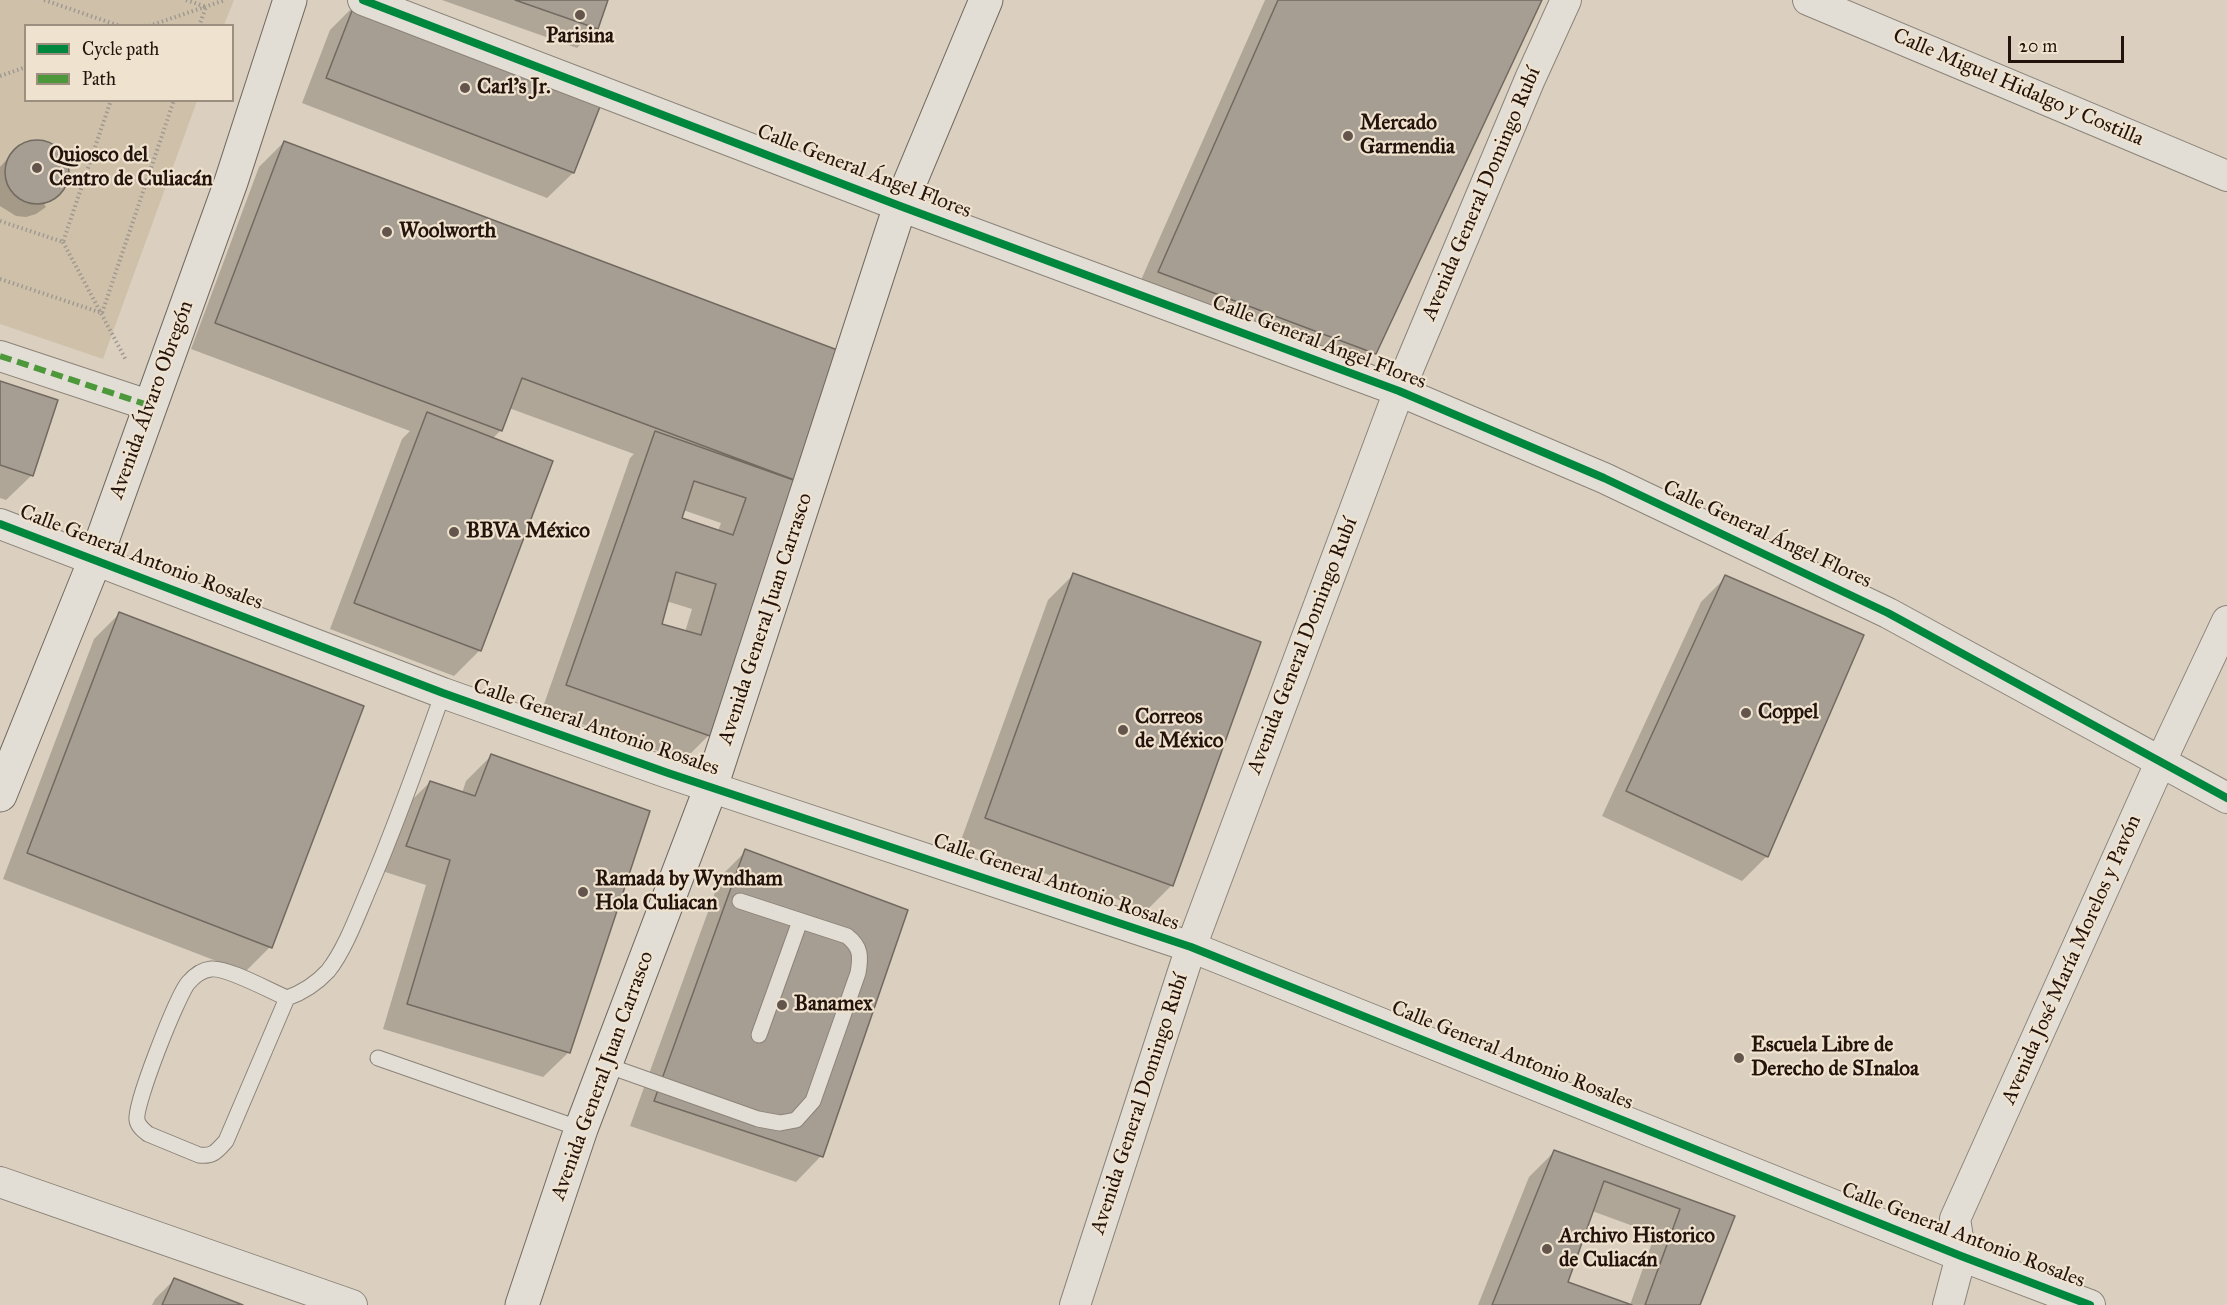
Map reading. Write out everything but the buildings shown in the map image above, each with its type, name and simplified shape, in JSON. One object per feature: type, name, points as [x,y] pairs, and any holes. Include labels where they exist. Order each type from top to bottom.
[{"type":"street","name":"Avenida Álvaro Obregón","points":[[0,795],[95,560],[231,182],[290,0]]},
{"type":"street","name":"Calle General Ángel Flores","points":[[363,0],[900,206],[1399,391],[1604,478],[1877,608],[2227,798]]},
{"type":"street","name":"Avenida General Juan Carrasco","points":[[522,1305],[581,1129],[711,787],[900,206],[986,0]]},
{"type":"street","name":"Avenida General Domingo Rubí","points":[[1075,1305],[1191,947],[1399,391],[1530,79],[1566,0]]},
{"type":"street","name":"Calle Miguel Hidalgo y Costilla","points":[[1808,0],[2227,176]]},
{"type":"street","points":[[0,356],[151,406]]},
{"type":"street","name":"Calle General Antonio Rosales","points":[[0,524],[444,693],[711,787],[1191,947],[1961,1256],[2090,1305]]},
{"type":"street","name":"Avenida José María Morelos y Pavón","points":[[1948,1305],[1961,1256],[1955,1220],[2161,761],[2227,621]]},
{"type":"street","points":[[0,1182],[312,1298],[352,1305]]},
{"type":"lane","points":[[287,998],[226,1142],[216,1152],[208,1156],[190,1152],[148,1134],[141,1128],[137,1121],[141,1099],[178,1000],[187,984],[197,974],[209,969],[222,969],[287,998],[303,993],[329,969],[392,836],[444,693]]},
{"type":"lane","points":[[606,1065],[758,1119],[780,1123],[796,1120],[813,1101],[858,973],[861,957],[857,944],[847,936],[740,901]]},
{"type":"lane","points":[[759,1035],[800,921]]},
{"type":"lane","points":[[378,1058],[581,1129]]},
{"type":"path","points":[[44,0],[114,24]]},
{"type":"path","points":[[186,0],[206,7]]},
{"type":"path","points":[[155,24],[225,0]]},
{"type":"path","points":[[200,24],[206,7]]},
{"type":"path","points":[[0,76],[24,68]]},
{"type":"path","points":[[63,242],[110,102]]},
{"type":"path","points":[[102,313],[173,102]]},
{"type":"path","points":[[0,221],[63,242],[151,406]]},
{"type":"path","points":[[0,279],[102,313]]},
{"type":"shaded area","points":[[0,0],[234,0],[224,24],[24,24],[24,102],[197,102],[103,359],[0,324]]},
{"type":"marked path","points":[[0,356],[151,406]]},
{"type":"cycle path","points":[[363,0],[900,206],[1399,391],[1604,478],[1888,613],[2227,798]]},
{"type":"cycle path","points":[[0,524],[443,693],[668,773],[1191,947],[1961,1256],[2090,1305]]},
{"type":"place","name":"Parisina","points":[[580,15]]},
{"type":"place","name":"Carl's Jr.","points":[[465,88]]},
{"type":"place","name":"Mercado Garmendia","points":[[1348,136]]},
{"type":"place","name":"Quiosco del Centro de Culiacán","points":[[37,168]]},
{"type":"place","name":"Woolworth","points":[[387,232]]},
{"type":"place","name":"BBVA México","points":[[454,532]]},
{"type":"place","name":"Coppel","points":[[1746,713]]},
{"type":"place","name":"Correos de México","points":[[1123,730]]},
{"type":"place","name":"Ramada by Wyndham Hola Culiacan","points":[[583,892]]},
{"type":"place","name":"Banamex","points":[[782,1005]]},
{"type":"place","name":"Escuela Libre de Derecho de SInaloa","points":[[1739,1058]]},
{"type":"place","name":"Archivo Historico de Culiacán","points":[[1547,1249]]}]
